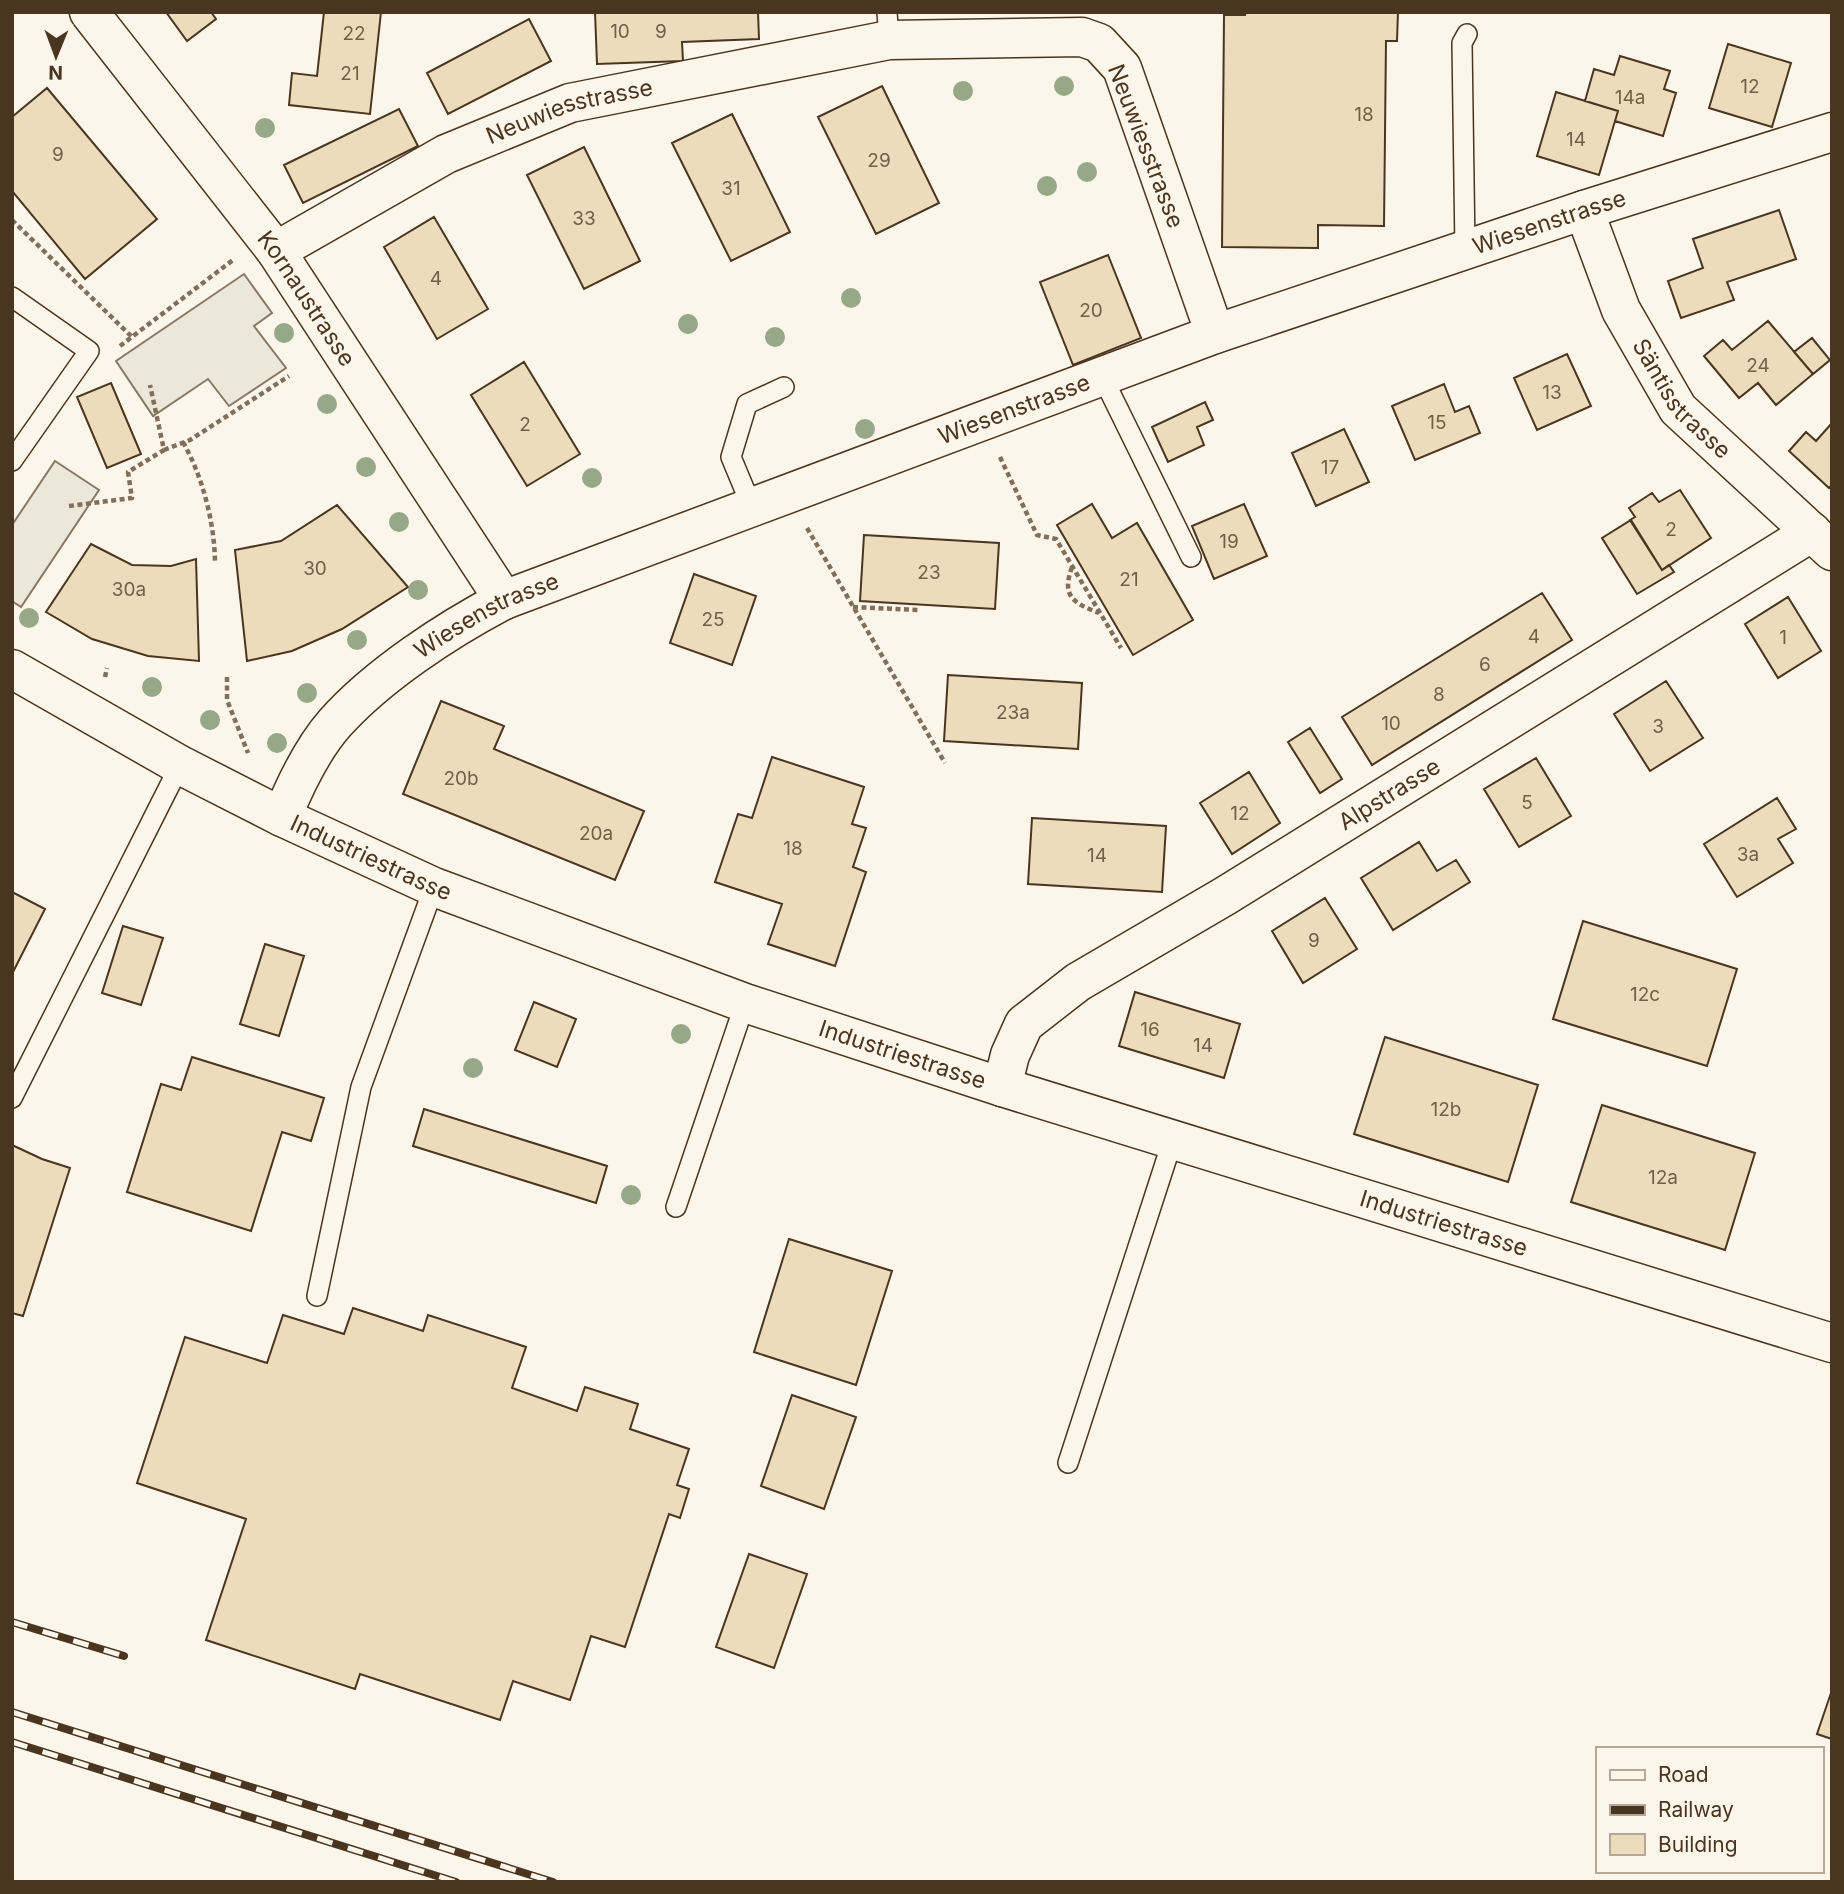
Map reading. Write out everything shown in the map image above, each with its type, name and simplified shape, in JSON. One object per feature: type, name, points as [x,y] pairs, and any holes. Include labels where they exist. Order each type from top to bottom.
[{"type":"street","name":"Kornaustrasse","points":[[89,12],[271,245],[504,600]]},
{"type":"street","name":"Neuwiesstrasse","points":[[271,245],[446,154],[570,103],[888,26],[922,37],[1082,37],[1100,43],[1122,68],[1215,334]]},
{"type":"street","name":"Wiesenstrasse","points":[[282,817],[295,786],[334,724],[395,671],[448,631],[504,600],[751,505],[1215,334],[1584,210],[1832,132]]},
{"type":"street","name":"Säntisstrasse","points":[[1584,210],[1621,310],[1678,409],[1822,541]]},
{"type":"street","name":"Alpstrasse","points":[[1002,1087],[1010,1055],[1024,1024],[1078,982],[1822,541]]},
{"type":"street","name":"Industriestrasse","points":[[12,668],[180,765],[282,817],[434,887],[745,1003],[1002,1087],[1832,1343]]},
{"type":"lane","points":[[1465,250],[1462,43],[1466,34]]},
{"type":"lane","points":[[12,297],[89,351],[12,461]]},
{"type":"lane","points":[[1102,376],[1191,556]]},
{"type":"lane","points":[[751,505],[731,457],[747,404],[784,387]]},
{"type":"lane","points":[[12,1098],[180,765]]},
{"type":"lane","points":[[317,1296],[360,1087],[434,887]]},
{"type":"lane","points":[[676,1208],[745,1003]]},
{"type":"lane","points":[[1068,1463],[1173,1139]]},
{"type":"path","points":[[12,220],[132,337]]},
{"type":"path","points":[[89,351],[113,351],[271,245]]},
{"type":"path","points":[[69,506],[132,498],[128,472],[183,442],[289,376]]},
{"type":"path","points":[[150,385],[164,450]]},
{"type":"path","points":[[183,442],[192,459],[214,530],[215,561]]},
{"type":"path","points":[[996,450],[1037,535],[1056,540],[1121,648]]},
{"type":"path","points":[[804,522],[945,763]]},
{"type":"path","points":[[1072,566],[1066,582],[1069,593],[1076,603],[1100,613]]},
{"type":"path","points":[[852,607],[918,610]]},
{"type":"path","points":[[227,677],[227,700],[252,763]]},
{"type":"shaded area","points":[[244,274],[272,313],[254,326],[286,368],[229,406],[208,379],[153,416],[116,361]]},
{"type":"shaded area","points":[[55,461],[99,490],[21,607],[12,601],[12,525]]},
{"type":"building","points":[[166,12],[211,12],[216,19],[187,41]]},
{"type":"building","points":[[324,12],[381,12],[370,114],[289,105],[292,73],[317,76]]},
{"type":"building","points":[[595,12],[758,12],[759,39],[682,42],[683,61],[597,64]]},
{"type":"building","points":[[1246,12],[1398,12],[1397,41],[1386,41],[1384,226],[1318,225],[1318,248],[1222,247],[1224,15],[1245,15]]},
{"type":"building","points":[[529,19],[551,61],[448,114],[427,73]]},
{"type":"building","points":[[1728,44],[1791,63],[1772,127],[1709,108]]},
{"type":"building","points":[[1620,56],[1670,71],[1664,89],[1676,93],[1663,136],[1615,121],[1618,111],[1585,101],[1594,69],[1614,75]]},
{"type":"building","points":[[882,86],[939,203],[876,234],[818,117]]},
{"type":"building","points":[[47,88],[157,219],[85,279],[12,191],[12,117]]},
{"type":"building","points":[[1556,92],[1618,111],[1599,175],[1537,156]]},
{"type":"building","points":[[399,109],[418,146],[303,203],[284,165]]},
{"type":"building","points":[[732,114],[790,232],[731,261],[672,143]]},
{"type":"building","points":[[584,147],[640,261],[584,289],[527,175]]},
{"type":"building","points":[[1779,210],[1796,259],[1727,282],[1734,300],[1681,318],[1668,281],[1703,268],[1693,239]]},
{"type":"building","points":[[434,217],[488,309],[437,339],[384,247]]},
{"type":"building","points":[[1108,255],[1141,338],[1073,365],[1040,282]]},
{"type":"building","points":[[1768,321],[1813,374],[1776,405],[1758,383],[1739,398],[1704,356],[1723,340],[1732,350]]},
{"type":"building","points":[[1812,338],[1830,360],[1813,374],[1794,352]]},
{"type":"building","points":[[1567,354],[1591,406],[1537,430],[1514,378]]},
{"type":"building","points":[[524,362],[580,454],[527,486],[471,395]]},
{"type":"building","points":[[111,383],[141,454],[107,468],[77,397]]},
{"type":"building","points":[[1444,384],[1455,412],[1469,406],[1480,433],[1415,460],[1392,406]]},
{"type":"building","points":[[1205,402],[1213,420],[1197,427],[1204,445],[1168,462],[1152,427]]},
{"type":"building","points":[[1832,423],[1832,485],[1829,488],[1789,451],[1806,432],[1816,441]]},
{"type":"building","points":[[1344,429],[1369,482],[1316,506],[1292,453]]},
{"type":"building","points":[[1680,490],[1711,538],[1662,570],[1630,520],[1635,517],[1629,508],[1652,493],[1659,502]]},
{"type":"building","points":[[1092,504],[1112,538],[1137,523],[1193,620],[1133,655],[1057,525]]},
{"type":"building","points":[[1244,504],[1267,556],[1214,579],[1192,526]]},
{"type":"building","points":[[337,505],[408,587],[342,629],[292,651],[247,661],[235,550],[281,541]]},
{"type":"building","points":[[1631,520],[1662,570],[1669,565],[1674,572],[1637,594],[1602,538]]},
{"type":"building","points":[[864,535],[999,543],[995,609],[860,601]]},
{"type":"building","points":[[91,544],[132,565],[171,566],[196,559],[199,661],[148,656],[92,639],[46,612]]},
{"type":"building","points":[[694,574],[756,596],[732,665],[670,643]]},
{"type":"building","points":[[1542,593],[1572,640],[1372,765],[1342,717]]},
{"type":"building","points":[[1788,597],[1821,651],[1778,678],[1745,624]]},
{"type":"building","points":[[948,675],[1082,683],[1078,749],[944,741]]},
{"type":"building","points":[[1666,681],[1703,738],[1650,771],[1614,714]]},
{"type":"building","points":[[441,701],[504,726],[494,749],[644,811],[615,880],[403,794]]},
{"type":"building","points":[[1310,728],[1342,779],[1320,793],[1288,742]]},
{"type":"building","points":[[772,757],[864,787],[852,824],[866,828],[853,867],[866,872],[835,966],[768,944],[782,904],[715,882],[738,814],[752,818]]},
{"type":"building","points":[[1536,758],[1571,816],[1519,847],[1484,789]]},
{"type":"building","points":[[1249,772],[1280,823],[1232,854],[1200,803]]},
{"type":"building","points":[[1777,798],[1796,829],[1778,839],[1793,863],[1737,897],[1704,844]]},
{"type":"building","points":[[1032,818],[1166,826],[1162,892],[1028,884]]},
{"type":"building","points":[[1419,842],[1437,871],[1456,860],[1470,882],[1393,930],[1361,878]]},
{"type":"building","points":[[12,892],[45,909],[12,974]]},
{"type":"building","points":[[1325,898],[1357,949],[1303,983],[1272,931]]},
{"type":"building","points":[[1583,921],[1737,969],[1707,1066],[1553,1019]]},
{"type":"building","points":[[123,926],[163,938],[141,1005],[102,993]]},
{"type":"building","points":[[265,944],[304,956],[279,1036],[240,1024]]},
{"type":"building","points":[[1135,992],[1240,1024],[1224,1078],[1119,1046]]},
{"type":"building","points":[[534,1002],[576,1019],[557,1067],[515,1050]]},
{"type":"building","points":[[1385,1037],[1538,1085],[1508,1182],[1354,1134]]},
{"type":"building","points":[[192,1057],[324,1098],[311,1141],[282,1132],[251,1231],[127,1192],[161,1084],[181,1090]]},
{"type":"building","points":[[1602,1105],[1755,1153],[1725,1250],[1571,1202]]},
{"type":"building","points":[[424,1109],[607,1166],[596,1203],[413,1146]]},
{"type":"building","points":[[12,1145],[70,1168],[23,1316],[12,1313]]},
{"type":"building","points":[[789,1239],[892,1271],[856,1385],[754,1352]]},
{"type":"building","points":[[353,1308],[423,1331],[428,1315],[526,1347],[512,1388],[577,1411],[585,1387],[638,1404],[630,1429],[689,1449],[677,1485],[689,1489],[680,1518],[669,1514],[625,1647],[591,1636],[570,1700],[513,1681],[500,1720],[360,1674],[355,1689],[206,1640],[246,1519],[137,1483],[185,1337],[267,1363],[283,1315],[344,1334]]},
{"type":"building","points":[[792,1395],[856,1417],[824,1509],[761,1486]]},
{"type":"building","points":[[749,1554],[807,1574],[774,1668],[716,1647]]},
{"type":"building","points":[[1832,1690],[1832,1739],[1817,1734]]},
{"type":"railway","points":[[12,1622],[124,1656]]},
{"type":"railway","points":[[12,1712],[553,1882]]},
{"type":"railway","points":[[12,1742],[456,1882]]}]
